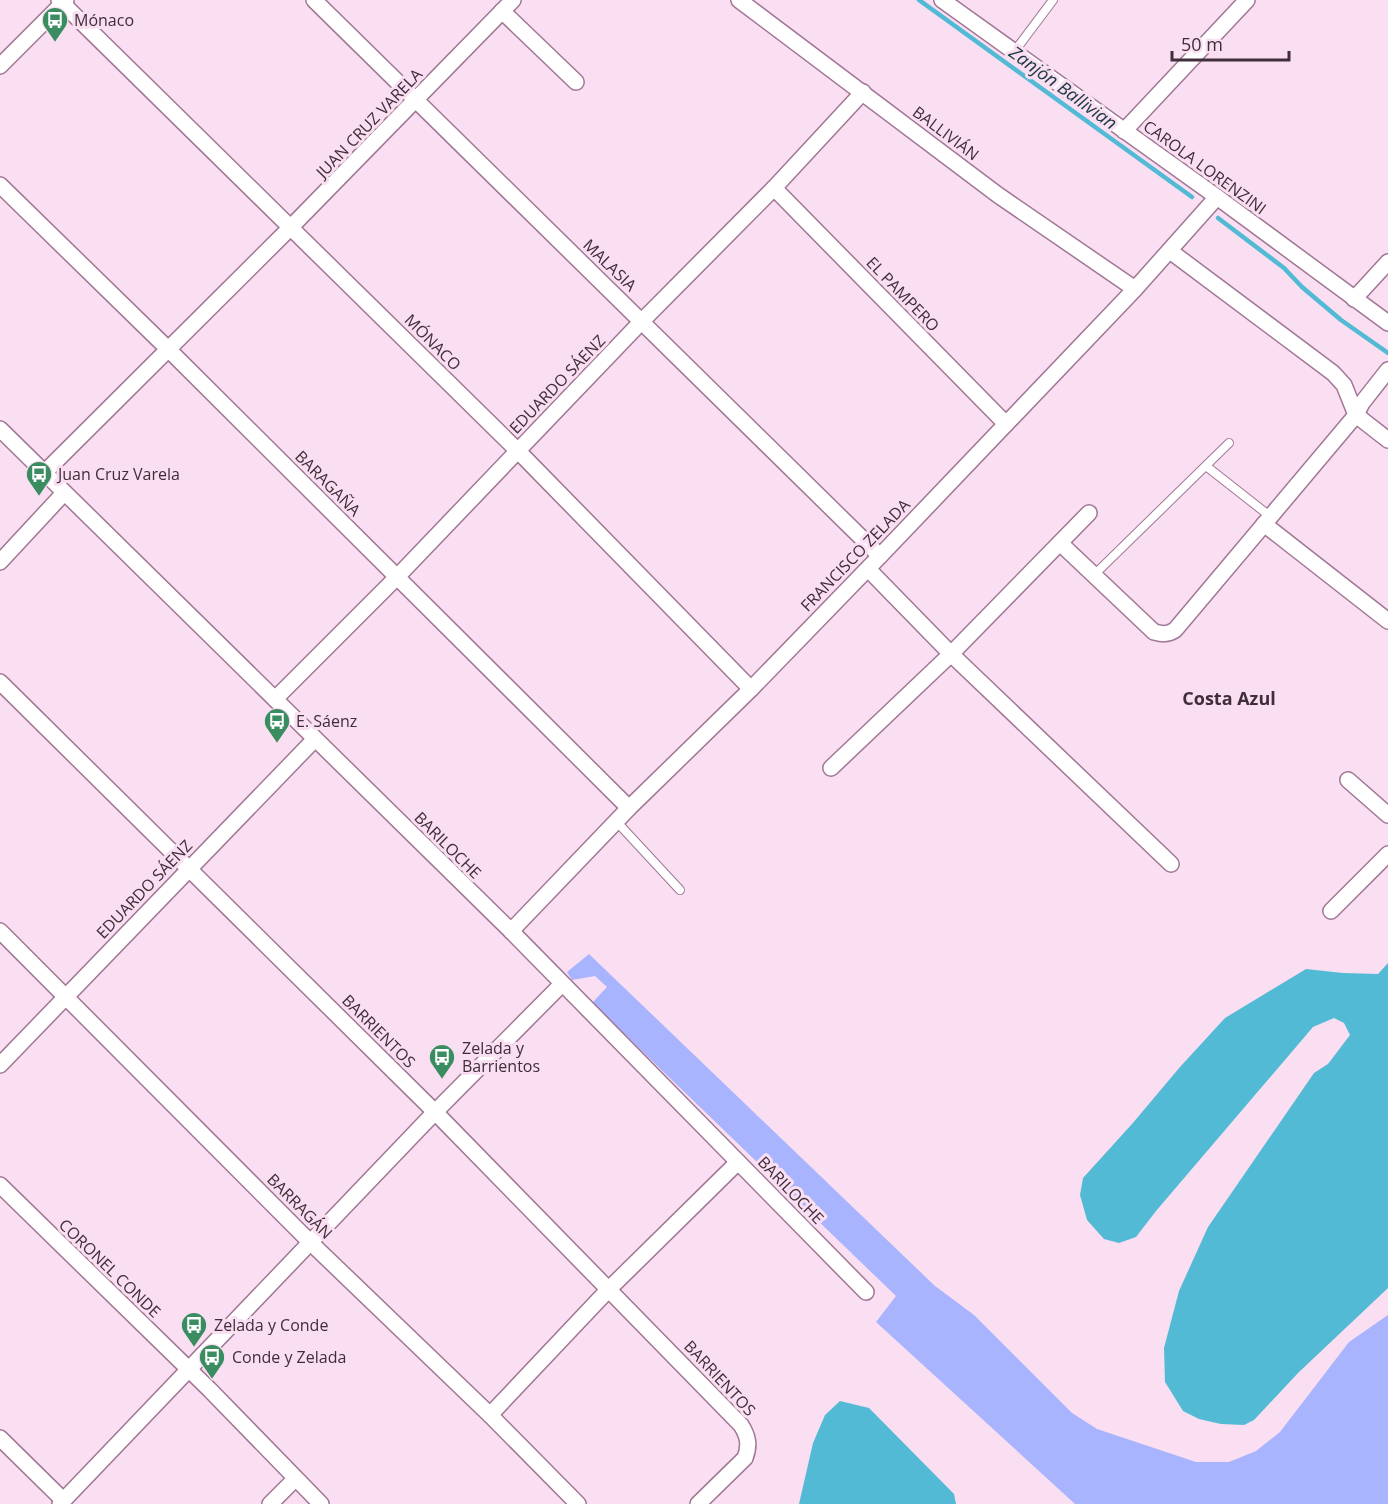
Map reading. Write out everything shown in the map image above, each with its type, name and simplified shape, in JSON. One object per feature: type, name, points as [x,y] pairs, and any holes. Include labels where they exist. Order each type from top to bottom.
[{"type":"street","name":"MALASIA","points":[[314,0],[880,556]]},
{"type":"street","name":"BALLIVIÁN","points":[[739,0],[998,195],[1135,289]]},
{"type":"street","name":"CAROLA LORENZINI","points":[[942,0],[1388,323]]},
{"type":"street","points":[[1124,131],[1247,0]]},
{"type":"street","points":[[0,66],[63,1]]},
{"type":"street","name":"MÓNACO","points":[[63,1],[518,451],[751,688]]},
{"type":"street","name":"JUAN CRUZ VARELA","points":[[45,472],[291,227],[507,5]]},
{"type":"street","points":[[507,5],[576,82]]},
{"type":"street","name":"EDUARDO SÁENZ","points":[[275,699],[397,577],[642,321],[774,188],[863,92]]},
{"type":"street","name":"BARAGAÑA","points":[[0,185],[629,808]]},
{"type":"street","name":"EL PAMPERO","points":[[774,188],[1006,424]]},
{"type":"street","name":"FRANCISCO ZELADA","points":[[511,931],[616,821],[868,569],[1135,289],[1217,197]]},
{"type":"street","points":[[1170,251],[1333,373],[1344,386],[1356,415],[1388,440]]},
{"type":"street","points":[[1354,299],[1388,262]]},
{"type":"street","points":[[1060,543],[1154,632],[1170,633],[1175,630],[1356,415],[1362,402],[1388,370]]},
{"type":"street","name":"BARILOCHE","points":[[0,429],[511,931],[866,1292]]},
{"type":"street","points":[[0,562],[64,493]]},
{"type":"street","points":[[831,768],[951,654],[1089,513]]},
{"type":"street","points":[[1268,520],[1388,621]]},
{"type":"street","points":[[868,569],[951,654],[1171,864]]},
{"type":"street","name":"BARRIENTOS","points":[[0,682],[435,1112],[741,1425],[748,1440],[745,1458],[698,1504]]},
{"type":"street","name":"EDUARDO SÁENZ","points":[[0,1065],[315,740]]},
{"type":"street","points":[[1348,780],[1388,815]]},
{"type":"street","points":[[1331,911],[1388,855]]},
{"type":"street","name":"BARRAGÁN","points":[[0,931],[311,1243],[490,1415],[578,1504]]},
{"type":"street","points":[[0,1438],[62,1502],[435,1112],[562,984]]},
{"type":"street","points":[[490,1415],[609,1289],[738,1162]]},
{"type":"street","name":"CORONEL CONDE","points":[[0,1185],[189,1370],[321,1504]]},
{"type":"street","points":[[270,1504],[295,1479]]},
{"type":"lane","points":[[1014,52],[1053,0]]},
{"type":"lane","points":[[1094,575],[1229,443]]},
{"type":"lane","points":[[1206,466],[1268,520]]},
{"type":"lane","points":[[616,821],[680,890]]},
{"type":"shaded area","points":[[589,954],[935,1286],[974,1315],[1072,1413],[1097,1429],[1196,1462],[1229,1462],[1256,1451],[1280,1432],[1349,1342],[1388,1315],[1388,1504],[1075,1504],[876,1322],[896,1296],[592,1003],[607,987],[595,976],[572,980],[567,972]]},
{"type":"shaded area","points":[[1388,963],[1388,1288],[1298,1373],[1254,1420],[1244,1425],[1221,1424],[1199,1419],[1183,1411],[1165,1382],[1164,1348],[1179,1291],[1208,1227],[1314,1073],[1328,1064],[1350,1035],[1344,1023],[1334,1018],[1313,1027],[1136,1237],[1119,1243],[1104,1239],[1087,1220],[1080,1195],[1083,1178],[1225,1018],[1306,969],[1378,974]]},
{"type":"shaded area","points":[[840,1401],[869,1408],[954,1494],[956,1504],[799,1504],[813,1443],[825,1415]]},
{"type":"waterway","name":"Zanjón Ballivian","points":[[919,0],[1192,197]]},
{"type":"waterway","name":"Zanjón Ballivian","points":[[1218,218],[1284,268],[1302,287],[1341,320],[1388,353]]},
{"type":"place","name":"Mónaco","points":[[55,43]]},
{"type":"place","name":"Juan Cruz Varela","points":[[39,497]]},
{"type":"place","name":"E. Sáenz","points":[[277,744]]},
{"type":"place","name":"Zelada y Barrientos","points":[[442,1080]]},
{"type":"place","name":"Zelada y Conde","points":[[194,1348]]},
{"type":"place","name":"Conde y Zelada","points":[[212,1380]]},
{"type":"district","name":"Costa Azul","points":[[1229,699]]}]
